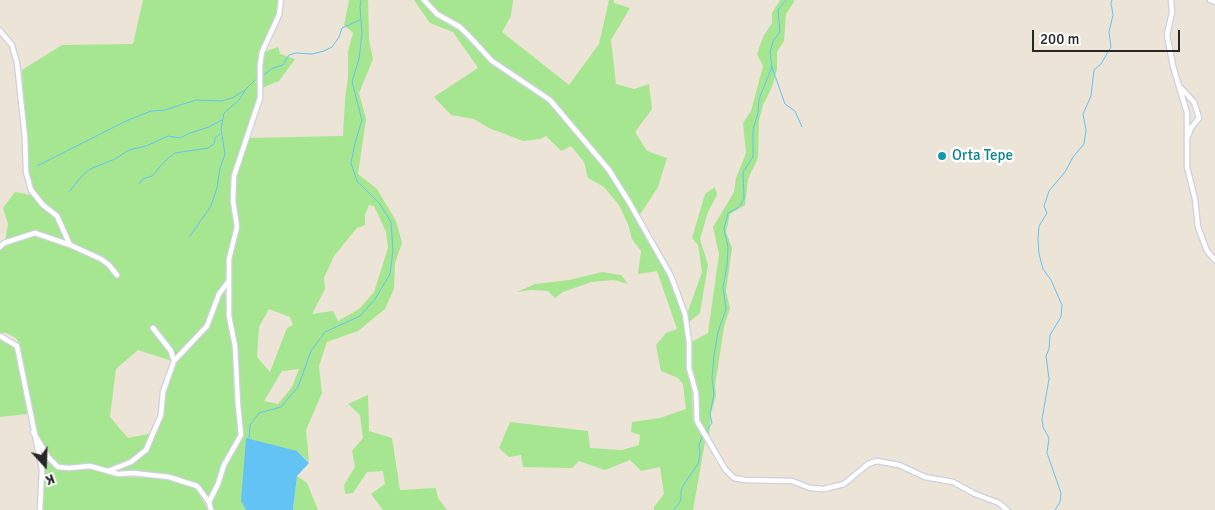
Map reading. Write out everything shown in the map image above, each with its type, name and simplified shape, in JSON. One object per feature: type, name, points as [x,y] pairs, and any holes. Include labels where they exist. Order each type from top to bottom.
[{"type":"street","points":[[208,502],[218,484],[224,465],[241,435],[235,346],[229,316],[229,259],[237,227],[233,201],[234,176],[260,98],[262,52],[279,15],[281,0]]},
{"type":"street","points":[[424,0],[436,14],[460,28],[469,36],[492,61],[550,100],[609,170],[671,276],[685,314],[689,342],[689,368],[696,392],[697,421],[725,469],[734,478],[792,481],[810,488],[824,489],[844,484],[868,464],[877,461],[899,465],[925,477],[953,482],[976,494],[999,502],[1007,510]]},
{"type":"street","points":[[1171,0],[1172,12],[1167,34],[1173,66],[1187,112],[1187,167],[1195,199],[1198,227],[1207,251],[1215,260]]},
{"type":"street","points":[[1210,0],[1215,2]]},
{"type":"street","points":[[0,31],[12,45],[17,63],[25,138],[26,172],[31,190],[43,205],[57,216],[70,245]]},
{"type":"street","points":[[1180,87],[1194,102],[1199,118],[1191,128],[1186,142]]},
{"type":"street","points":[[0,247],[4,243],[36,234],[70,245],[101,259],[109,265],[116,275]]},
{"type":"street","points":[[108,471],[131,462],[146,450],[161,415],[163,392],[174,362],[207,326],[219,294],[229,281]]},
{"type":"street","points":[[153,328],[171,351],[174,362]]},
{"type":"street","points":[[0,336],[17,346],[42,469],[40,510]]},
{"type":"street","points":[[34,432],[48,457],[58,467],[90,466],[118,474],[133,473],[169,477],[197,486],[211,510]]},
{"type":"green space","points":[[143,0],[278,0],[277,15],[259,52],[257,65],[258,98],[231,175],[231,202],[235,227],[227,259],[227,278],[217,293],[205,326],[174,358],[172,350],[154,326],[151,328],[170,352],[172,361],[138,350],[116,369],[110,417],[128,438],[153,433],[145,449],[131,460],[108,470],[91,464],[69,467],[58,465],[49,456],[35,432],[20,345],[16,338],[6,333],[0,333],[0,249],[5,245],[35,235],[69,246],[110,264],[71,244],[59,214],[44,204],[33,189],[28,171],[22,70],[62,45],[133,44]]},
{"type":"green space","points":[[349,0],[368,0],[369,40],[373,59],[359,93],[366,119],[358,174],[377,189],[396,221],[402,243],[395,263],[394,289],[385,309],[358,331],[327,342],[319,366],[322,393],[306,430],[309,462],[297,451],[241,500],[246,510],[213,510],[210,503],[226,465],[243,435],[231,316],[231,259],[239,226],[235,200],[235,176],[247,138],[343,136],[348,77],[348,51],[353,33],[344,25]],"holes":[[[369,205],[374,206],[386,232],[388,248],[374,292],[359,309],[338,321],[333,311],[312,314],[325,289],[324,278],[334,256],[357,228],[365,225],[365,215]],[[269,309],[290,317],[293,325],[287,328],[270,372],[257,357],[259,327]],[[299,369],[292,387],[278,404],[264,401],[282,371]]]},
{"type":"green space","points":[[414,0],[421,0],[435,16],[459,31],[491,63],[547,101],[606,171],[627,203],[666,273],[674,289],[683,317],[687,342],[687,367],[692,392],[693,420],[705,442],[693,510],[654,510],[654,507],[664,494],[660,467],[641,471],[630,460],[605,470],[579,461],[572,468],[523,467],[521,455],[509,457],[499,448],[510,422],[588,431],[590,448],[622,450],[639,445],[640,435],[631,432],[632,422],[660,418],[686,409],[683,384],[678,378],[661,371],[656,345],[666,333],[677,329],[657,271],[638,274],[641,251],[632,239],[628,224],[619,205],[604,187],[588,178],[584,162],[571,146],[561,151],[546,136],[540,139],[523,141],[489,128],[474,119],[451,115],[434,97],[478,68],[453,32],[430,23]]},
{"type":"green space","points":[[427,0],[513,0],[511,16],[502,32],[569,85],[599,44],[609,0],[614,0],[614,3],[630,8],[611,40],[616,84],[634,89],[649,84],[652,109],[635,132],[647,151],[667,158],[658,187],[639,216],[632,202],[567,116],[551,98],[494,60],[470,35],[438,13]]},
{"type":"green space","points":[[780,0],[794,0],[794,2],[786,14],[784,41],[777,52],[777,69],[759,121],[758,158],[748,179],[745,205],[730,214],[726,232],[732,248],[726,291],[730,308],[724,327],[709,439],[698,420],[691,368],[691,342],[708,333],[719,254],[713,227],[734,192],[736,178],[746,153],[743,123],[751,111],[763,66],[757,54],[763,37],[772,23],[772,13]]},
{"type":"green space","points":[[278,47],[280,54],[295,59],[279,81],[262,88],[264,52]]},
{"type":"green space","points":[[715,187],[717,195],[708,212],[700,239],[708,265],[700,313],[688,323],[687,314],[702,272],[698,245],[692,238],[705,194]]},
{"type":"green space","points":[[15,192],[32,194],[56,218],[67,242],[35,231],[5,241],[8,224],[3,208]]},
{"type":"green space","points":[[602,272],[621,275],[628,284],[614,280],[591,282],[563,292],[555,298],[548,291],[531,290],[517,292],[535,284],[569,280]]},
{"type":"green space","points":[[225,290],[227,321],[233,348],[234,398],[239,436],[208,500],[199,485],[180,478],[169,475],[118,473],[111,471],[148,451],[163,417],[165,391],[175,363],[209,328],[221,295]]},
{"type":"green space","points":[[0,338],[15,348],[27,414],[0,417]]},
{"type":"green space","points":[[368,395],[369,431],[392,438],[400,490],[436,488],[438,498],[447,510],[383,510],[371,494],[385,484],[383,471],[367,472],[353,493],[345,494],[344,485],[355,467],[352,451],[363,438],[360,415],[348,404]]},
{"type":"green space","points":[[38,445],[47,461],[56,469],[68,471],[90,468],[121,477],[167,478],[196,488],[208,510],[41,510],[43,468]]},
{"type":"green space","points":[[297,476],[307,483],[318,510],[293,510]]},
{"type":"water","points":[[246,438],[297,451],[309,463],[297,476],[293,510],[246,510],[241,501]]},
{"type":"waterway","points":[[249,439],[250,425],[259,413],[281,407],[298,387],[311,351],[325,332],[360,316],[375,299],[390,274],[393,250],[391,222],[380,204],[357,181],[351,163],[362,120],[352,82],[359,59],[362,33],[361,0]]},
{"type":"waterway","points":[[706,431],[712,423],[710,414],[714,394],[712,378],[714,355],[718,332],[726,309],[723,287],[728,247],[724,229],[728,213],[739,207],[744,199],[743,172],[753,157],[753,130],[758,113],[759,99],[772,67],[770,53],[773,41],[780,32],[778,10],[786,0]]},
{"type":"waterway","points":[[1055,510],[1060,502],[1061,493],[1047,453],[1049,438],[1043,427],[1042,419],[1049,379],[1046,356],[1049,349],[1050,335],[1061,317],[1062,305],[1051,280],[1043,269],[1039,254],[1039,226],[1047,213],[1044,206],[1049,191],[1084,144],[1086,130],[1083,114],[1091,96],[1094,70],[1101,64],[1111,47],[1109,32],[1113,15],[1112,0]]},
{"type":"waterway","points":[[262,76],[273,68],[283,65],[289,55],[296,53],[312,54],[332,47],[339,37],[342,28],[360,20]]},
{"type":"waterway","points":[[772,67],[785,104],[795,111],[802,127]]},
{"type":"waterway","points":[[37,166],[126,121],[151,111],[165,110],[196,100],[221,101],[232,98],[245,90],[255,80]]},
{"type":"waterway","points":[[190,236],[211,206],[217,188],[220,168],[225,154],[221,129],[224,113],[239,100],[245,91]]},
{"type":"waterway","points":[[70,191],[90,169],[115,159],[129,150],[146,146],[168,136],[180,138],[222,120]]},
{"type":"waterway","points":[[139,184],[143,179],[152,176],[175,153],[208,148],[214,144],[215,138],[220,134]]},
{"type":"waterway","points":[[674,510],[681,500],[681,490],[684,484],[698,464],[699,445],[703,434]]},
{"type":"place","name":"Orta Tepe","points":[[942,156]]}]
